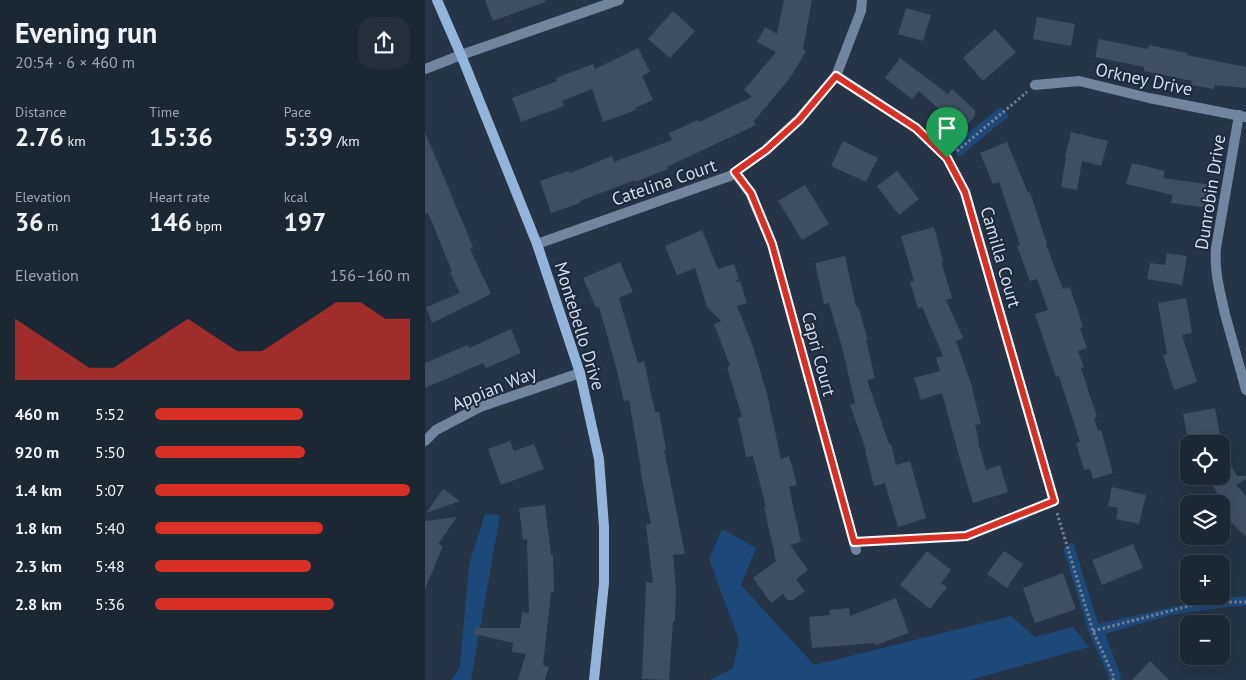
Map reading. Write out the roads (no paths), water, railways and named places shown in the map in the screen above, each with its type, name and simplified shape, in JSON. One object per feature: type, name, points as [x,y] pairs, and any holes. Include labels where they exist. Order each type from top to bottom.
[{"type":"street","name":"Montebello Drive","points":[[437,0],[537,244],[580,373],[599,459],[605,527],[604,582],[594,680]]},
{"type":"street","points":[[425,69],[619,0]]},
{"type":"street","name":"Catelina Court","points":[[537,244],[730,176],[766,150],[799,120],[836,76],[861,10],[862,0]]},
{"type":"street","name":"Camilla Court","points":[[836,76],[916,128],[947,158],[965,192],[1054,501]]},
{"type":"street","name":"Orkney Drive","points":[[1035,85],[1079,81],[1149,98],[1242,116]]},
{"type":"street","name":"Dunrobin Drive","points":[[1242,116],[1216,248],[1215,264],[1217,282],[1246,390]]},
{"type":"street","name":"Capri Court","points":[[735,172],[751,193],[772,244],[855,546]]},
{"type":"street","name":"Appian Way","points":[[425,441],[436,430],[480,407],[580,373]]}]
